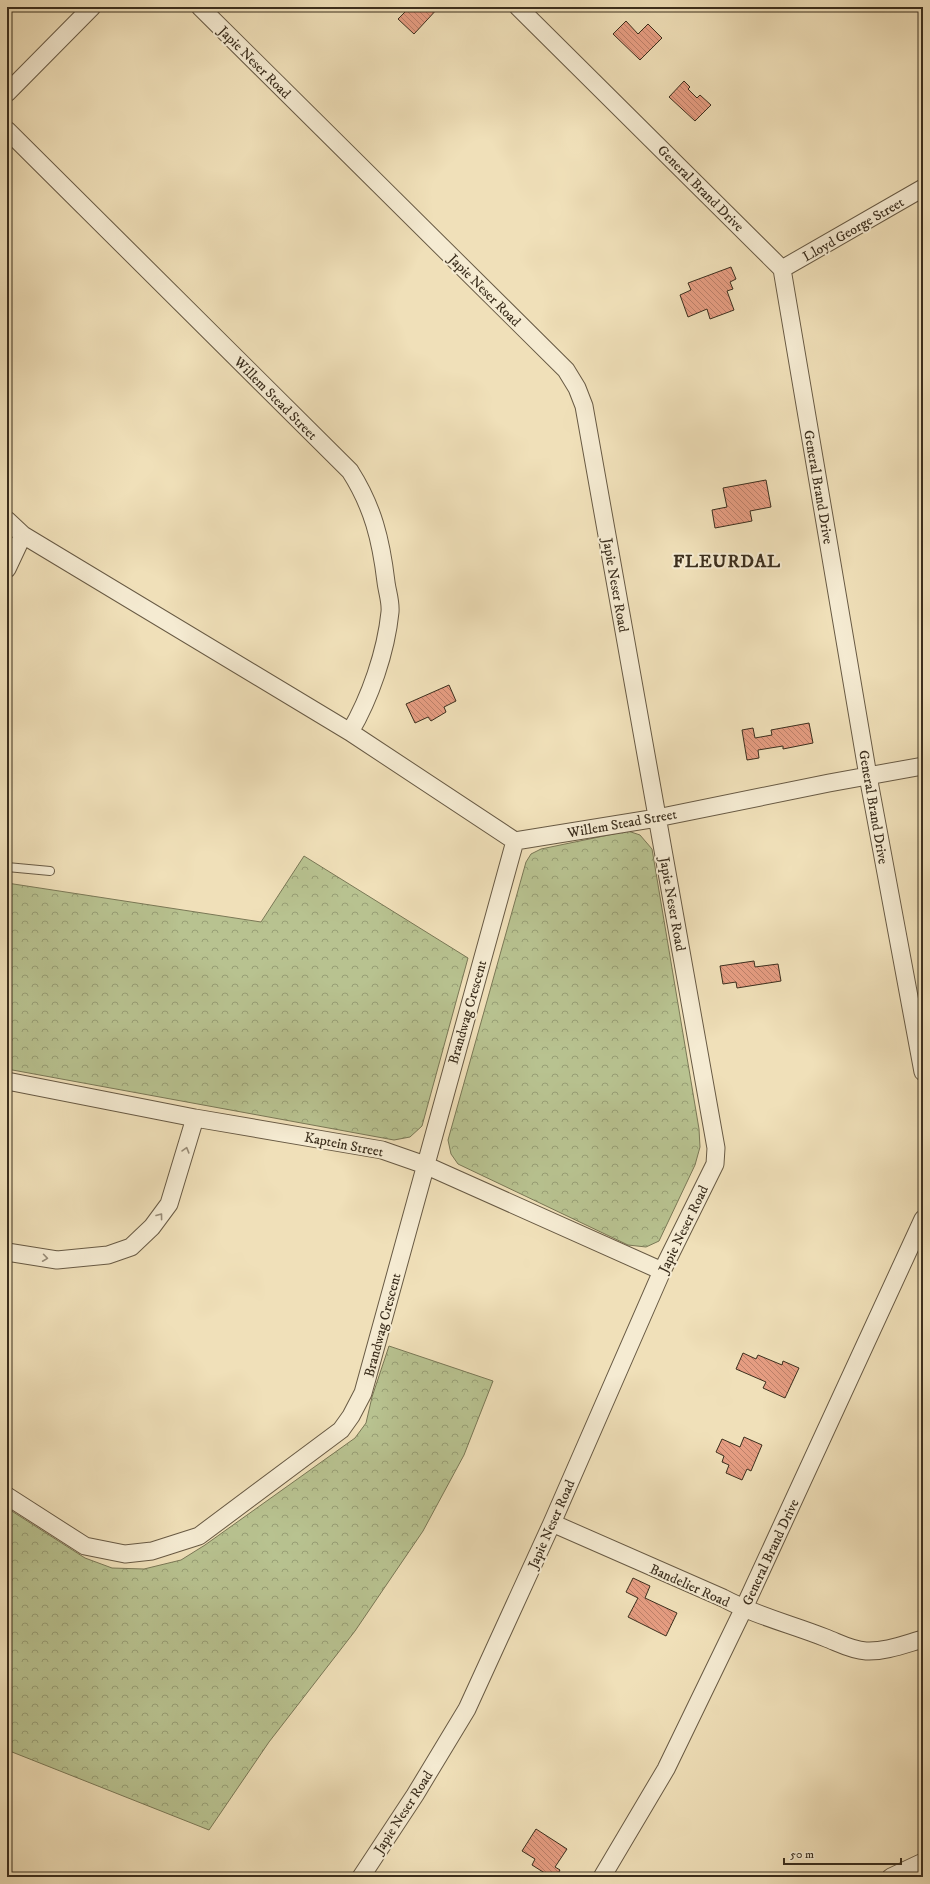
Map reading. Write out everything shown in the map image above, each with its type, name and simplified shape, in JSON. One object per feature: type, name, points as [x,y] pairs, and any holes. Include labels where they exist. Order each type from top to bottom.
[{"type":"street","points":[[7,92],[92,7]]},
{"type":"street","name":"Japie Neser Road","points":[[200,7],[566,370],[577,388],[584,406],[716,1148],[715,1164],[662,1271],[552,1523],[467,1709],[415,1795],[361,1877]]},
{"type":"street","name":"General Brand Drive","points":[[518,7],[782,269],[868,776],[923,1072]]},
{"type":"street","name":"Willem Stead Street","points":[[7,130],[350,471],[363,491],[378,532],[390,610],[384,648],[362,711],[350,732]]},
{"type":"street","name":"Lloyd George Street","points":[[782,269],[923,188]]},
{"type":"street","points":[[7,520],[23,535],[350,732],[515,842]]},
{"type":"street","points":[[7,569],[23,535]]},
{"type":"street","name":"Willem Stead Street","points":[[515,842],[657,818],[923,766]]},
{"type":"street","name":"Brandwag Crescent","points":[[7,1496],[85,1546],[125,1554],[152,1551],[199,1536],[341,1430],[351,1416],[363,1393],[515,842]]},
{"type":"street","name":"Kaptein Street","points":[[7,1081],[195,1118],[382,1150],[425,1165],[662,1271]]},
{"type":"street","points":[[7,1252],[57,1260],[108,1255],[130,1246],[152,1227],[169,1204],[195,1118]]},
{"type":"street","name":"General Brand Drive","points":[[602,1877],[666,1769],[744,1610],[923,1219]]},
{"type":"street","name":"Bandelier Road","points":[[552,1523],[722,1598],[744,1610],[859,1650],[888,1649],[923,1639]]},
{"type":"street","points":[[891,1877],[923,1862]]},
{"type":"lane","points":[[7,867],[50,871]]},
{"type":"green space","points":[[628,831],[640,835],[652,849],[699,1129],[700,1147],[695,1165],[659,1241],[646,1247],[628,1245],[458,1164],[451,1154],[448,1140],[526,862],[531,854],[541,849]]},
{"type":"green space","points":[[304,856],[468,958],[422,1126],[410,1137],[394,1140],[7,1069],[7,883],[261,922]]},
{"type":"green space","points":[[389,1346],[493,1381],[464,1455],[423,1531],[355,1631],[269,1742],[209,1830],[7,1750],[7,1508],[85,1558],[112,1568],[144,1569],[181,1560],[205,1545],[355,1438],[366,1423],[372,1397]]},
{"type":"building","points":[[410,7],[439,7],[414,34],[398,19]]},
{"type":"building","points":[[626,21],[638,34],[648,24],[662,38],[640,60],[613,34]]},
{"type":"building","points":[[684,81],[690,87],[688,89],[697,98],[700,95],[711,105],[695,121],[669,97]]},
{"type":"building","points":[[731,267],[736,279],[730,282],[733,289],[727,291],[734,310],[710,319],[707,309],[688,317],[680,295],[691,290],[688,283]]},
{"type":"building","points":[[766,480],[771,507],[750,511],[752,521],[715,528],[712,510],[727,507],[723,488]]},
{"type":"building","points":[[449,685],[456,701],[444,707],[446,712],[431,721],[428,717],[415,723],[406,704]]},
{"type":"building","points":[[809,723],[813,743],[783,749],[783,746],[758,750],[759,758],[747,760],[742,730],[753,728],[755,738],[772,735],[771,730]]},
{"type":"building","points":[[754,961],[755,967],[778,964],[781,981],[737,988],[736,982],[723,984],[720,966]]},
{"type":"building","points":[[743,1353],[756,1359],[758,1355],[782,1365],[783,1361],[799,1368],[785,1398],[763,1388],[766,1382],[736,1369]]},
{"type":"building","points":[[744,1437],[762,1445],[751,1471],[747,1469],[742,1480],[726,1473],[729,1465],[722,1462],[724,1456],[716,1452],[722,1439],[740,1447]]},
{"type":"building","points":[[633,1578],[650,1586],[645,1598],[677,1613],[666,1636],[628,1617],[638,1598],[626,1592]]},
{"type":"building","points":[[536,1829],[567,1849],[555,1867],[560,1870],[556,1877],[551,1877],[532,1865],[535,1859],[522,1851]]},
{"type":"district","name":"FLEURDAL","points":[[727,561]]}]
